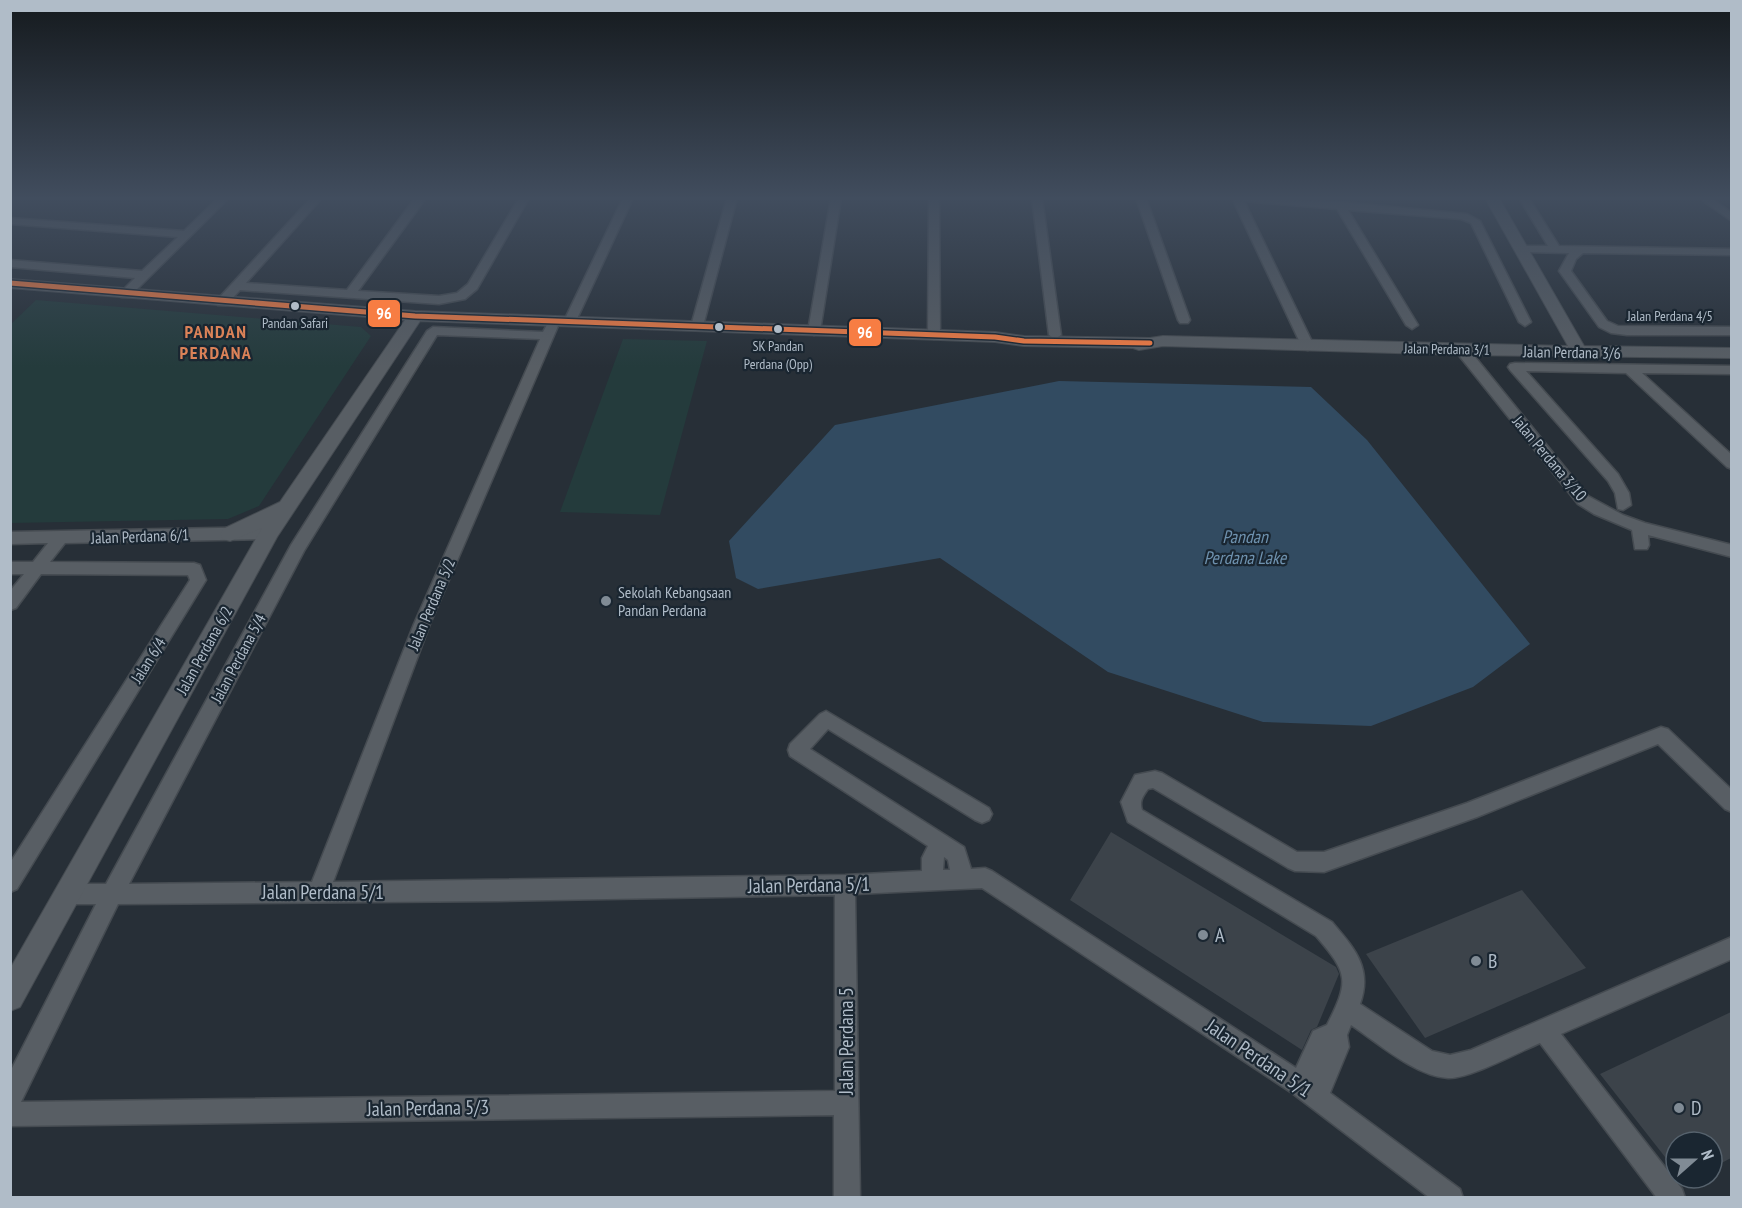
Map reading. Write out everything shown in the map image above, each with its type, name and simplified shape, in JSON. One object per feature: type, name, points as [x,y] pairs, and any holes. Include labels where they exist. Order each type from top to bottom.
[{"type":"street","points":[[125,294],[165,254]]},
{"type":"street","points":[[222,302],[265,254]]},
{"type":"street","points":[[349,295],[379,254]]},
{"type":"street","points":[[236,286],[439,300],[460,297],[473,286],[491,254]]},
{"type":"street","name":"Jalan Perdana 5/2","points":[[319,891],[422,624],[557,326],[597,254]]},
{"type":"street","points":[[697,326],[717,254]]},
{"type":"street","points":[[814,331],[827,254]]},
{"type":"street","points":[[934,254],[934,335]]},
{"type":"street","points":[[1044,254],[1055,335]]},
{"type":"street","points":[[1161,254],[1184,320]]},
{"type":"street","points":[[1263,254],[1308,346]]},
{"type":"street","points":[[1369,254],[1412,326]]},
{"type":"street","points":[[1492,254],[1525,322]]},
{"type":"street","points":[[1524,254],[1579,352]]},
{"type":"street","points":[[1533,254],[1556,265],[1574,254]]},
{"type":"street","points":[[10,263],[143,275]]},
{"type":"street","name":"Jalan Perdana 4/5","points":[[1556,265],[1603,324],[1615,330],[1731,331]]},
{"type":"street","name":"Jalan Perdana 3/1","points":[[10,283],[222,302],[557,326],[697,326],[1004,337],[1038,346],[1129,347],[1157,342],[1462,350],[1731,353]]},
{"type":"street","name":"Jalan Perdana 6/2","points":[[10,996],[269,533],[415,316]]},
{"type":"street","name":"Jalan Perdana 5/4","points":[[10,1098],[112,894],[297,549],[433,331],[557,326]]},
{"type":"street","name":"Jalan Perdana 3/1","points":[[1004,337],[1022,334],[1150,337],[1157,342]]},
{"type":"street","name":"Jalan Perdana 3/10","points":[[1462,350],[1576,494],[1597,510],[1639,526],[1731,551]]},
{"type":"street","name":"Jalan Perdana 3/6","points":[[1623,505],[1622,494],[1613,478],[1515,368],[1731,370]]},
{"type":"street","points":[[1631,370],[1731,464]]},
{"type":"street","points":[[230,534],[266,518],[288,504]]},
{"type":"street","points":[[1639,526],[1641,545]]},
{"type":"street","name":"Jalan Perdana 6/1","points":[[10,538],[59,539],[269,533]]},
{"type":"street","points":[[230,534],[245,544],[255,558]]},
{"type":"street","points":[[10,604],[59,539]]},
{"type":"street","points":[[10,568],[39,567]]},
{"type":"street","name":"Jalan 6/4","points":[[10,882],[198,580],[194,569],[39,567]]},
{"type":"street","points":[[963,879],[957,854],[797,750],[826,719],[982,814]]},
{"type":"street","points":[[1309,1091],[1338,1047],[1335,1034],[1347,1009],[1356,979],[1353,966],[1344,951],[1324,929],[1135,816],[1130,802],[1142,781],[1155,779],[1295,861],[1312,863],[1324,862],[1470,811],[1661,735],[1731,803]]},
{"type":"street","points":[[933,881],[932,858],[941,843]]},
{"type":"street","name":"Jalan Perdana 5/1","points":[[67,894],[498,891],[845,885],[985,878],[1309,1091],[1451,1197]]},
{"type":"street","name":"Jalan Perdana 5","points":[[845,885],[847,1197]]},
{"type":"street","points":[[1347,1009],[1427,1062],[1450,1067],[1472,1061],[1731,948]]},
{"type":"street","points":[[1544,1029],[1673,1197]]},
{"type":"street","name":"Jalan Perdana 5/3","points":[[10,1114],[846,1103]]},
{"type":"green space","points":[[36,300],[361,327],[371,336],[259,506],[228,519],[11,523],[11,324]]},
{"type":"green space","points":[[623,339],[707,341],[660,515],[560,512]]},
{"type":"water","name":"Pandan Perdana Lake","points":[[1059,381],[1311,387],[1367,440],[1530,644],[1473,687],[1371,726],[1263,722],[1108,672],[940,558],[758,589],[736,578],[729,541],[835,425]]},
{"type":"building","name":"A","points":[[1111,832],[1336,967],[1339,974],[1317,1027],[1311,1030],[1302,1050],[1070,900]]},
{"type":"building","name":"B","points":[[1522,890],[1586,968],[1425,1038],[1366,954]]},
{"type":"building","name":"D","points":[[1731,1012],[1731,1158],[1724,1162],[1724,1130],[1664,1130],[1664,1156],[1600,1074]]},
{"type":"transit line","name":"96","points":[[10,283],[415,316],[995,337],[1024,341],[1150,343]]},
{"type":"place","name":"Pandan Safari","points":[[295,306]]},
{"type":"place","name":"SK Pandan Perdana (Opp)","points":[[778,329]]},
{"type":"place","name":"Sekolah Kebangsaan Pandan Perdana","points":[[606,601]]},
{"type":"place","name":"A","points":[[1203,935]]},
{"type":"place","name":"B","points":[[1476,961]]},
{"type":"place","name":"D","points":[[1679,1108]]},
{"type":"district","name":"PANDAN PERDANA","points":[[216,341]]}]
